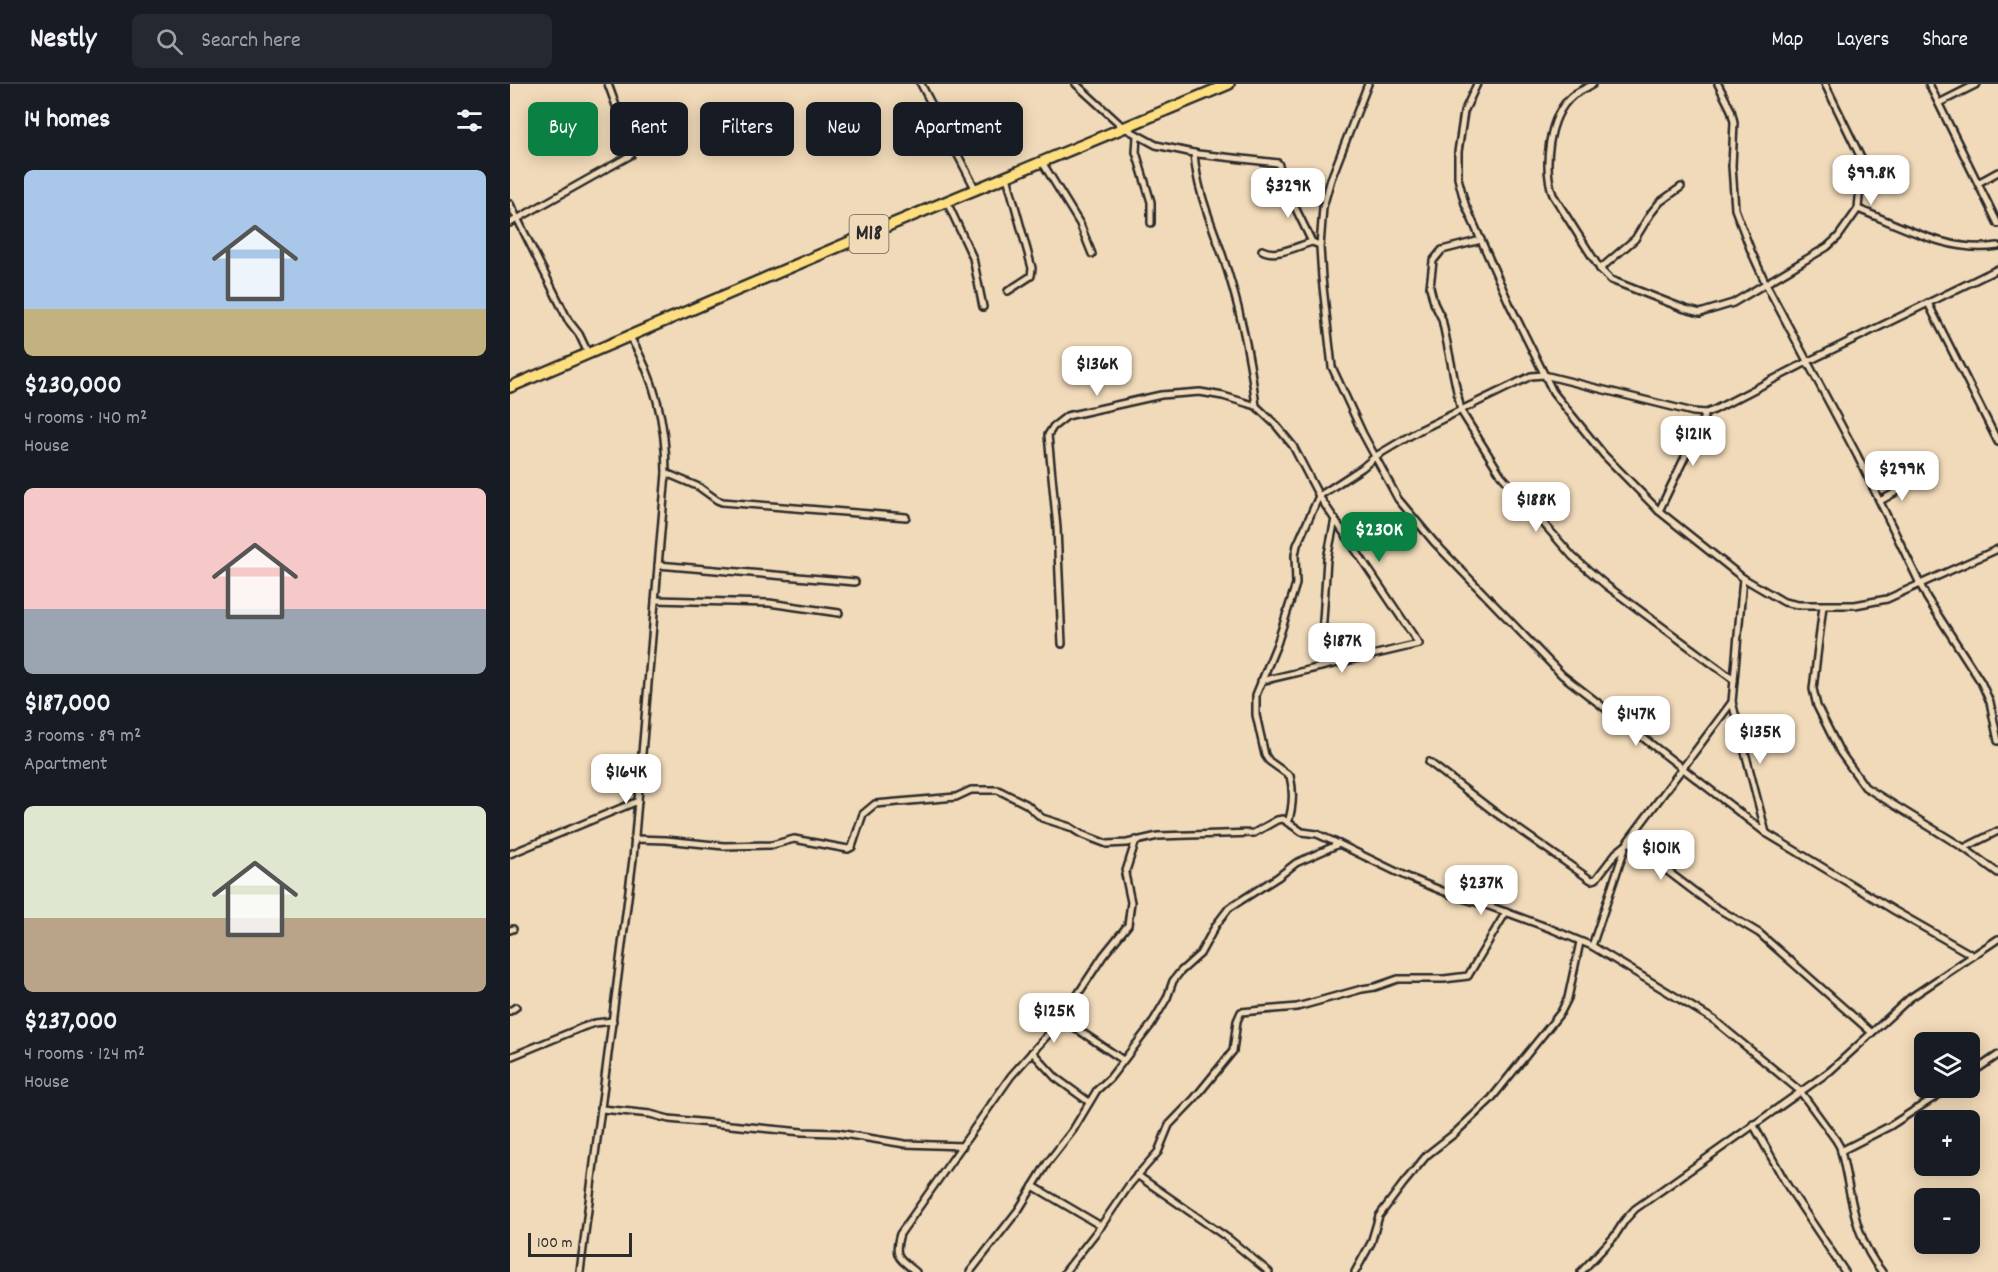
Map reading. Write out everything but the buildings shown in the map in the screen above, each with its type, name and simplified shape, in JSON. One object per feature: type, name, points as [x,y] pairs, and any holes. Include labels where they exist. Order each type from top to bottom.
[{"type":"main road","name":"M18","points":[[510,387],[1229,84]]},
{"type":"street","points":[[510,223],[631,155],[626,133],[608,84]]},
{"type":"street","points":[[921,84],[976,190]]},
{"type":"street","points":[[1076,84],[1123,127],[1156,145],[1194,153],[1278,163],[1294,205],[1312,242]]},
{"type":"street","points":[[1368,84],[1331,179],[1323,207],[1320,245],[1324,297],[1332,367],[1393,490],[1405,508],[1434,542],[1562,675],[1766,833],[1972,955]]},
{"type":"street","points":[[1477,84],[1464,112],[1457,163],[1460,190],[1481,240],[1553,392],[1604,455],[1659,511],[1743,578],[1784,602],[1823,606],[1855,605],[1887,599],[1998,549]]},
{"type":"street","points":[[1593,84],[1572,96],[1562,109],[1552,132],[1547,167],[1553,195],[1600,269],[1611,280],[1700,313],[1733,303],[1827,247],[1838,237],[1858,209],[1862,160],[1825,84]]},
{"type":"street","points":[[1718,84],[1731,110],[1734,122],[1732,166],[1735,209],[1766,284],[1857,455],[1943,627],[1982,682],[1990,702],[1998,741]]},
{"type":"street","points":[[1929,84],[1998,224]]},
{"type":"street","points":[[1939,103],[1977,84]]},
{"type":"street","points":[[1137,136],[1136,152],[1151,202],[1151,223]]},
{"type":"street","points":[[1194,153],[1199,190],[1232,287],[1245,342],[1256,406]]},
{"type":"street","points":[[1042,162],[1080,224],[1092,254]]},
{"type":"street","points":[[1978,183],[1998,172]]},
{"type":"street","points":[[1007,177],[1032,268],[1031,276],[1008,291]]},
{"type":"street","points":[[1600,269],[1635,239],[1660,202],[1682,187]]},
{"type":"street","points":[[947,202],[972,258],[983,307]]},
{"type":"street","points":[[510,204],[568,320],[579,334],[588,353]]},
{"type":"street","points":[[1858,209],[1945,243],[1984,248],[1998,246]]},
{"type":"street","points":[[1481,240],[1442,250],[1434,259],[1431,275],[1431,294],[1442,319],[1461,411],[1502,475],[1573,557],[1607,586],[1734,680]]},
{"type":"street","points":[[1262,250],[1267,253],[1280,252],[1312,242],[1320,245]]},
{"type":"street","points":[[1288,823],[1292,812],[1293,787],[1290,776],[1269,761],[1262,747],[1256,695],[1277,644],[1296,584],[1295,555],[1298,545],[1319,496],[1376,456],[1418,431],[1520,380],[1544,375],[1693,412],[1706,412],[1998,268]]},
{"type":"street","points":[[1928,303],[1998,442]]},
{"type":"street","points":[[580,1272],[613,1022],[634,839],[666,473],[666,447],[658,398],[645,365],[630,337]]},
{"type":"street","points":[[1062,644],[1057,528],[1048,450],[1048,435],[1053,427],[1067,416],[1161,395],[1200,392],[1223,396],[1256,406],[1293,446],[1319,496],[1419,644],[1261,681]]},
{"type":"street","points":[[1659,511],[1706,412]]},
{"type":"street","points":[[666,473],[699,487],[722,502],[906,517]]},
{"type":"street","points":[[1880,501],[1914,483]]},
{"type":"street","points":[[1320,667],[1327,559],[1335,519]]},
{"type":"street","points":[[658,566],[855,582]]},
{"type":"street","points":[[1743,578],[1732,702],[1766,833]]},
{"type":"street","points":[[655,600],[769,603],[839,613]]},
{"type":"street","points":[[1823,606],[1813,689],[1817,706],[1840,752],[1865,787],[1964,848],[1998,873]]},
{"type":"street","points":[[1429,762],[1497,814],[1591,880],[1596,879],[1616,853],[1627,843],[1732,702]]},
{"type":"street","points":[[634,839],[724,846],[772,845],[794,839],[848,849],[852,847],[863,814],[875,804],[950,797],[971,790],[999,790],[1026,804],[1042,818],[1070,827],[1098,841],[1117,844],[1158,836],[1254,833],[1283,819],[1302,832],[1317,834],[1405,876],[1592,946],[1714,1020],[1800,1091],[1836,1140],[1841,1151],[1856,1220],[1872,1260],[1882,1272]]},
{"type":"street","points":[[510,854],[638,801]]},
{"type":"street","points":[[1964,848],[1998,831]]},
{"type":"street","points":[[916,1272],[897,1255],[896,1249],[900,1234],[1011,1076],[1061,1020],[1103,956],[1128,925],[1131,902],[1125,874],[1136,840]]},
{"type":"street","points":[[1592,946],[1627,843]]},
{"type":"street","points":[[1627,843],[1712,906],[1759,933],[1871,1032]]},
{"type":"street","points":[[970,1272],[1019,1209],[1073,1130],[1097,1090],[1110,1078],[1151,1025],[1167,998],[1173,981],[1200,954],[1216,925],[1229,908],[1296,863],[1339,844]]},
{"type":"street","points":[[1065,1272],[1137,1176],[1158,1152],[1169,1125],[1194,1099],[1233,1051],[1237,1021],[1241,1012],[1297,1007],[1376,987],[1398,979],[1444,979],[1468,976],[1506,912]]},
{"type":"street","points":[[1355,1272],[1371,1243],[1379,1216],[1403,1184],[1427,1155],[1455,1133],[1491,1099],[1561,1012],[1568,998],[1580,942]]},
{"type":"street","points":[[1581,1272],[1614,1237],[1635,1209],[1830,1071],[1910,998],[1972,955],[1997,942]]},
{"type":"street","points":[[510,1011],[516,1007]]},
{"type":"street","points":[[1061,1020],[1065,1020],[1123,1060]]},
{"type":"street","points":[[510,1057],[583,1027],[595,1023],[613,1022]]},
{"type":"street","points":[[1032,1052],[1056,1078],[1089,1102]]},
{"type":"street","points":[[1980,1067],[1998,1055]]},
{"type":"street","points":[[1841,1151],[1890,1126],[1933,1098]]},
{"type":"street","points":[[602,1109],[651,1114],[669,1119],[809,1133],[837,1133],[905,1144],[963,1146]]},
{"type":"street","points":[[1753,1124],[1787,1185],[1845,1272]]},
{"type":"street","points":[[1137,1176],[1229,1239],[1269,1272]]},
{"type":"street","points":[[1033,1186],[1101,1226]]}]
